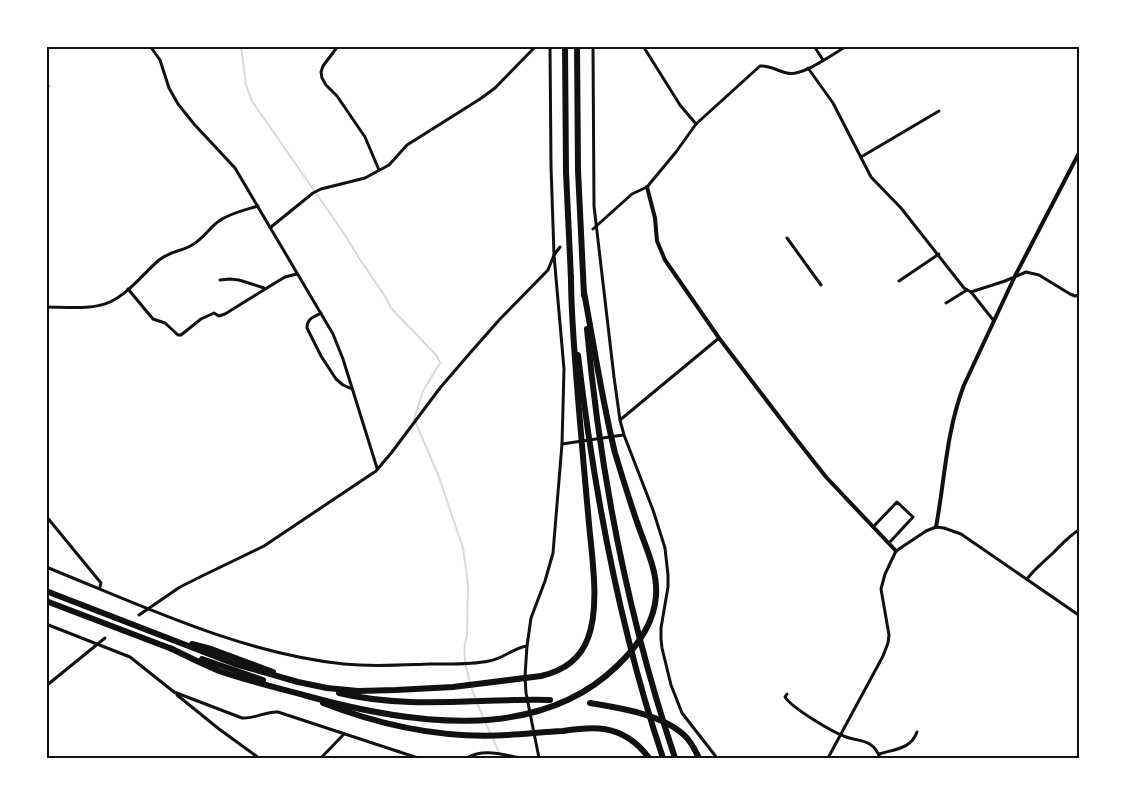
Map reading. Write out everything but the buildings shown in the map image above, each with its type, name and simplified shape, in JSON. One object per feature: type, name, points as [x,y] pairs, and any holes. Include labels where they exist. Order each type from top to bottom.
[{"type":"highway","points":[[298,682],[327,688],[374,692],[453,687],[541,676],[565,667],[577,656],[588,638],[593,620],[593,569],[571,298],[566,172],[565,46]]},
{"type":"highway","points":[[577,46],[578,170],[584,292],[597,416],[619,549],[631,605],[675,759]]},
{"type":"highway","points":[[46,591],[208,655],[252,670],[346,694],[380,701],[414,703],[548,702],[570,699],[611,672],[638,643],[652,616],[656,594],[654,573],[627,492],[606,414],[584,292]]},
{"type":"highway","points":[[582,421],[591,456],[620,608],[663,759]]},
{"type":"highway","points":[[46,601],[170,648],[382,723],[421,731],[469,736],[607,729],[630,739],[649,759]]},
{"type":"highway","points":[[295,693],[397,716],[429,719],[465,720],[516,716],[548,702]]},
{"type":"highway","points":[[590,703],[625,710],[661,721],[686,736],[699,759]]},
{"type":"street","points":[[150,46],[160,60],[169,88],[178,104],[235,168],[333,334],[344,359],[377,469]]},
{"type":"street","points":[[338,46],[323,66],[321,72],[324,82],[338,96],[365,137],[379,170]]},
{"type":"street","points":[[271,227],[313,193],[365,178],[395,160],[407,145],[495,88],[536,46]]},
{"type":"street","points":[[539,759],[526,693],[526,646],[531,618],[553,553],[562,444],[564,369],[554,255],[550,46]]},
{"type":"street","points":[[593,46],[595,227],[620,420],[653,510],[668,568],[668,587],[661,639],[671,685],[682,713],[717,759]]},
{"type":"street","points":[[643,46],[680,105],[696,124]]},
{"type":"street","points":[[814,46],[823,60]]},
{"type":"street","points":[[595,227],[632,194],[647,187],[696,124],[760,66],[788,74],[796,73],[847,46]]},
{"type":"street","points":[[808,68],[833,103],[872,177],[902,208],[994,322]]},
{"type":"street","points":[[861,157],[939,111]]},
{"type":"street","points":[[936,527],[949,434],[957,402],[1015,276],[1080,151]]},
{"type":"street","points":[[647,187],[655,218],[657,241],[665,260],[719,338],[826,477],[896,551]]},
{"type":"street","points":[[46,307],[96,306],[109,302],[128,289],[171,252],[189,247],[199,241],[219,221],[258,206]]},
{"type":"street","points":[[787,238],[821,285]]},
{"type":"street","points":[[139,615],[180,587],[264,546],[377,469],[470,353],[548,270],[560,247]]},
{"type":"street","points":[[899,281],[939,254]]},
{"type":"street","points":[[946,303],[969,291],[1026,272],[1039,276],[1070,294],[1080,295]]},
{"type":"street","points":[[128,289],[153,319],[165,322],[178,335],[212,313],[219,316],[225,314],[265,288],[285,277],[297,274]]},
{"type":"street","points":[[220,280],[239,280],[265,288]]},
{"type":"street","points":[[321,313],[309,319],[307,328],[336,379],[352,389]]},
{"type":"street","points":[[620,420],[719,338]]},
{"type":"street","points":[[562,444],[624,435]]},
{"type":"street","points":[[873,527],[897,502],[913,517],[889,543]]},
{"type":"street","points":[[46,516],[93,572],[101,583],[100,588]]},
{"type":"street","points":[[828,759],[888,644],[889,635],[881,589],[885,574],[896,551],[926,531],[936,527],[961,534],[1080,615]]},
{"type":"street","points":[[1027,579],[1034,569],[1066,538],[1080,530]]},
{"type":"street","points":[[46,567],[221,636],[298,657],[370,666],[457,664],[491,661],[526,646]]},
{"type":"street","points":[[46,624],[130,657],[259,759]]},
{"type":"street","points":[[46,686],[105,638]]},
{"type":"street","points":[[174,692],[242,718],[273,711],[278,712],[418,759]]},
{"type":"street","points":[[787,694],[785,697],[793,706],[846,737],[867,742],[880,756],[909,745],[917,732]]},
{"type":"street","points":[[321,759],[345,733]]},
{"type":"street","points":[[467,759],[483,752],[521,759]]},
{"type":"waterway","points":[[241,46],[246,85],[252,101],[345,235],[391,308],[437,356],[440,363],[423,391],[414,419],[439,477],[463,548],[468,585],[466,664],[475,698],[502,758]]}]
